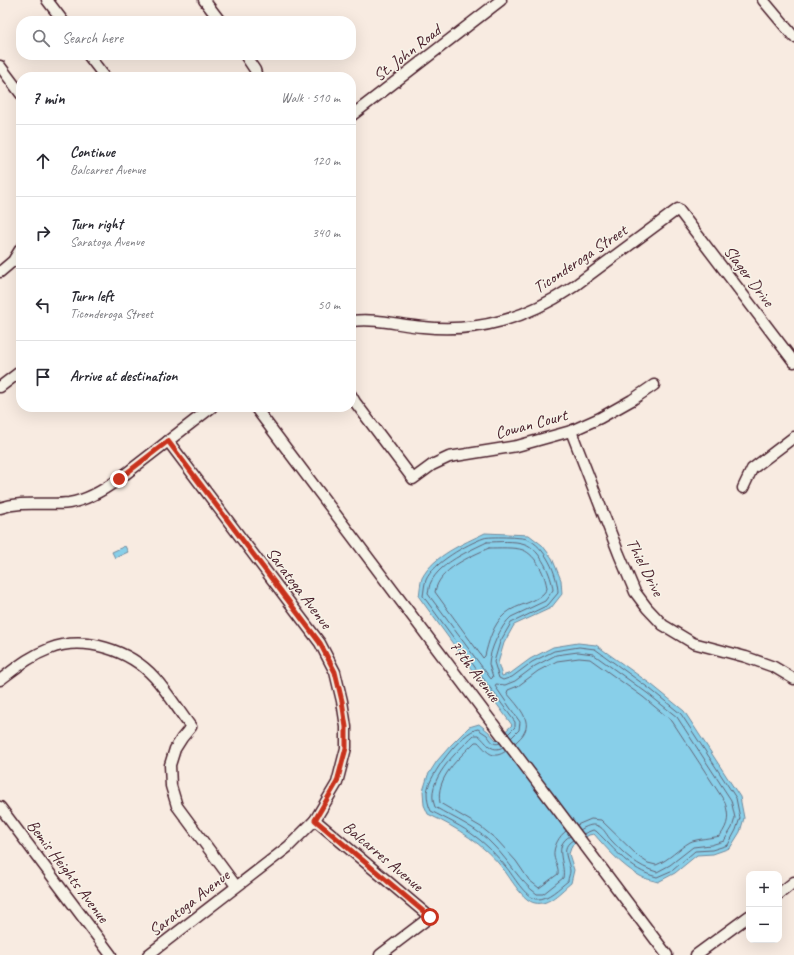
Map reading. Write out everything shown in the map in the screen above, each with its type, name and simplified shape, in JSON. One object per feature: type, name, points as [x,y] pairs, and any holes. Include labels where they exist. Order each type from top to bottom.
[{"type":"street","points":[[47,0],[59,16]]},
{"type":"street","points":[[204,0],[216,16]]},
{"type":"street","name":"St. John Road","points":[[356,112],[501,0]]},
{"type":"street","points":[[763,0],[794,37]]},
{"type":"street","points":[[92,60],[101,72]]},
{"type":"street","points":[[248,60],[256,72]]},
{"type":"street","points":[[0,66],[16,87]]},
{"type":"street","name":"Ticonderoga Street","points":[[356,321],[382,320],[422,327],[445,329],[502,322],[528,313],[556,299],[573,288],[678,209]]},
{"type":"street","name":"Slager Drive","points":[[678,209],[794,362]]},
{"type":"street","points":[[0,272],[13,261],[16,256]]},
{"type":"street","points":[[0,386],[16,375]]},
{"type":"street","name":"Cowan Court","points":[[356,403],[413,479],[432,465],[449,457],[517,446],[570,431],[607,414],[632,400],[654,385]]},
{"type":"street","points":[[0,508],[16,504],[69,503],[87,498],[106,488],[206,412]]},
{"type":"street","name":"77th Avenue","points":[[259,412],[501,732],[667,955]]},
{"type":"street","name":"Thiel Drive","points":[[570,431],[635,592],[647,608],[663,625],[693,643],[746,657],[774,667],[794,679]]},
{"type":"street","points":[[743,488],[752,469],[794,437]]},
{"type":"street","name":"Saratoga Avenue","points":[[148,955],[288,847],[315,820],[337,782],[346,748],[346,727],[335,672],[320,643],[168,441]]},
{"type":"street","points":[[0,680],[27,659],[50,648],[69,644],[89,644],[108,648],[121,653],[134,660],[154,677],[191,727],[175,749],[170,765],[171,786],[177,806],[236,886]]},
{"type":"street","name":"Bemis Heights Avenue","points":[[0,807],[111,955]]},
{"type":"street","name":"Balcarres Avenue","points":[[315,820],[430,917],[380,955]]},
{"type":"street","points":[[782,892],[794,882]]},
{"type":"street","points":[[696,955],[746,918]]},
{"type":"water","points":[[485,533],[529,535],[542,545],[552,558],[561,580],[562,594],[551,608],[514,625],[504,643],[498,663],[502,676],[511,673],[530,659],[553,647],[578,643],[596,645],[652,685],[684,711],[740,797],[744,818],[740,832],[730,848],[713,854],[697,855],[675,873],[658,882],[644,878],[633,872],[615,857],[594,834],[589,835],[572,845],[569,854],[574,870],[571,883],[550,900],[535,903],[522,894],[488,852],[460,831],[428,814],[424,805],[423,791],[428,775],[437,761],[451,745],[469,727],[479,724],[496,740],[512,725],[419,597],[422,578],[434,563],[450,551]]},
{"type":"water","points":[[125,546],[128,552],[115,558],[112,552]]},
{"type":"route","points":[[119,479],[168,441],[320,643],[335,672],[346,727],[346,748],[337,782],[315,820],[430,917]]}]
